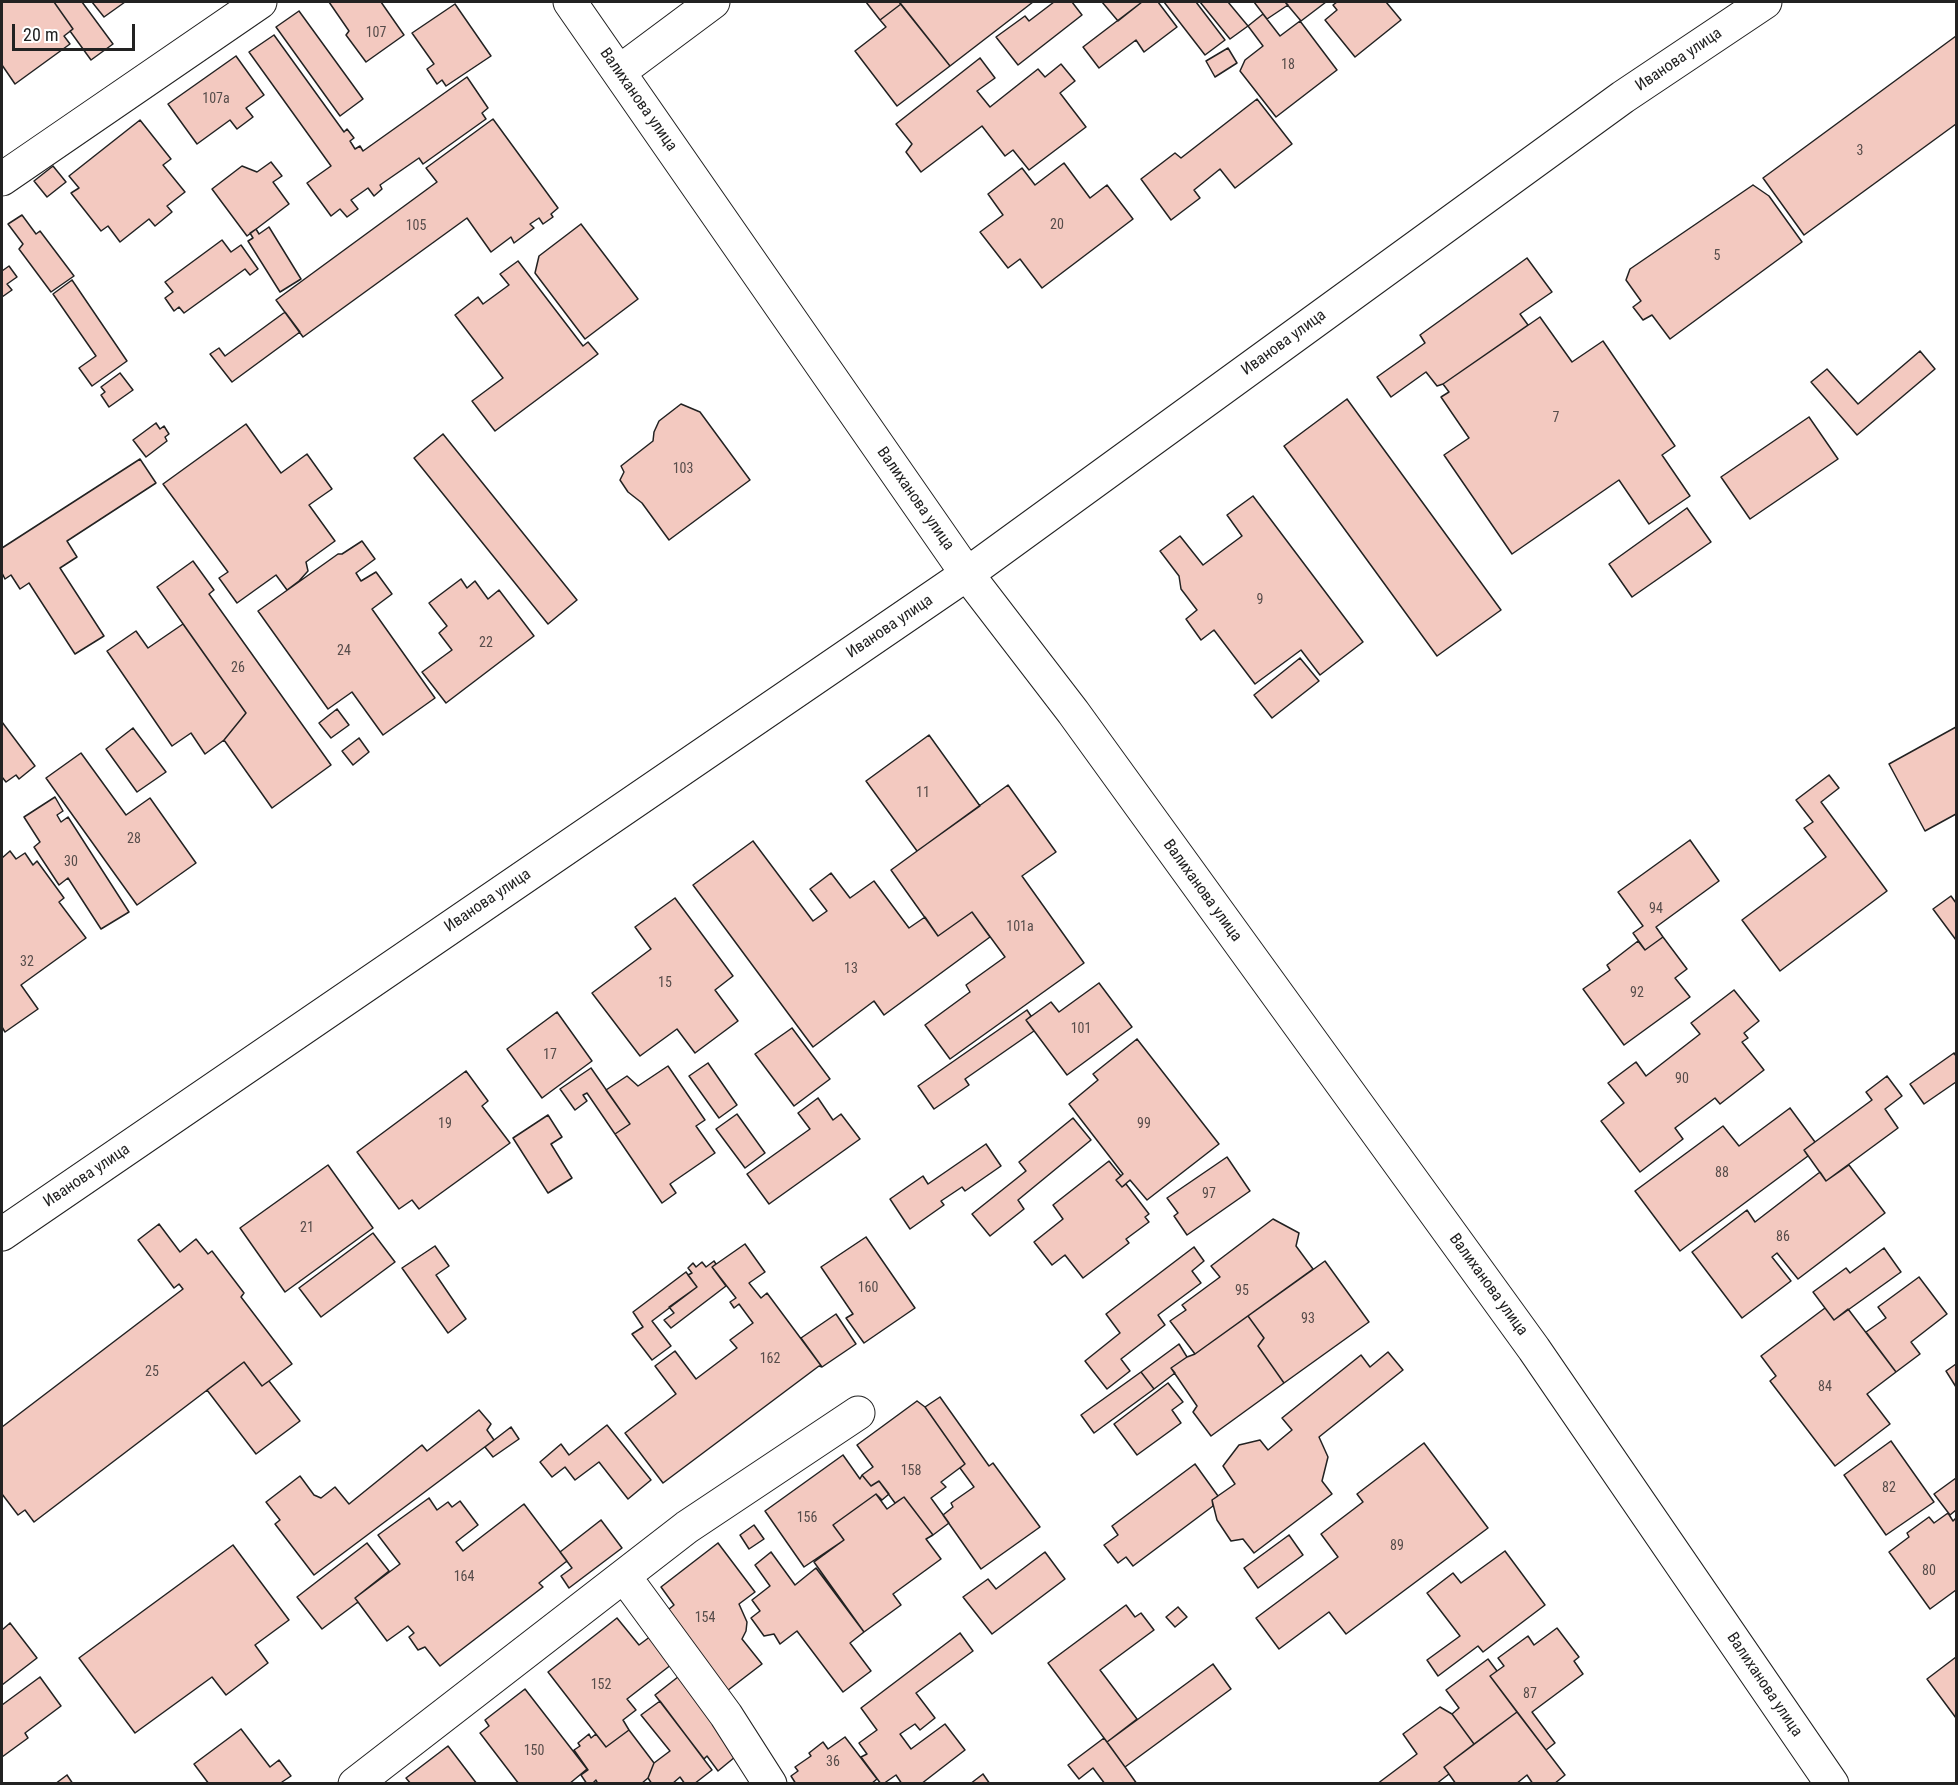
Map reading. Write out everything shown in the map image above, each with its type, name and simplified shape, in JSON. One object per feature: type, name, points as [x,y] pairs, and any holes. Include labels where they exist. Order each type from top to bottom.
[{"type":"street","points":[[2,179],[260,2]]},
{"type":"street","name":"Валиханова улица","points":[[570,2],[967,574],[1073,712],[1534,1349],[1832,1784]]},
{"type":"street","points":[[619,72],[713,2]]},
{"type":"street","name":"Иванова улица","points":[[2,1234],[967,574],[1623,97],[1765,2]]},
{"type":"street","points":[[356,1784],[687,1527],[858,1413]]},
{"type":"street","points":[[624,1576],[726,1715],[770,1784]]},
{"type":"building","points":[[2,2],[54,2],[73,29],[64,36],[70,44],[15,84],[2,65]]},
{"type":"building","points":[[54,2],[82,2],[113,44],[91,60],[70,31],[73,29]]},
{"type":"building","points":[[92,2],[125,2],[104,17]]},
{"type":"building","points":[[329,2],[381,2],[404,35],[366,62],[346,35],[349,31]]},
{"type":"building","points":[[866,2],[900,2],[901,4],[880,20]]},
{"type":"building","points":[[899,2],[1033,2],[950,66]]},
{"type":"building","points":[[1054,2],[1072,2],[1082,15],[1018,65],[996,37],[1025,16],[1029,21]]},
{"type":"building","points":[[1102,2],[1142,2],[1118,21]]},
{"type":"building","points":[[1142,2],[1158,2],[1177,27],[1144,52],[1136,40],[1099,68],[1083,47]]},
{"type":"building","points":[[1164,2],[1196,2],[1225,40],[1205,55]]},
{"type":"building","points":[[1200,2],[1228,2],[1248,26],[1230,39]]},
{"type":"building","points":[[1254,2],[1285,2],[1288,5],[1267,19]]},
{"type":"building","points":[[1285,2],[1326,2],[1301,21]]},
{"type":"building","points":[[1337,2],[1386,2],[1401,20],[1355,57],[1325,20],[1337,10],[1333,5]]},
{"type":"building","points":[[455,4],[491,56],[446,86],[442,80],[437,84],[427,69],[434,64],[412,33]]},
{"type":"building","points":[[901,4],[950,66],[897,106],[855,51],[886,27],[880,20]]},
{"type":"building","points":[[299,11],[363,99],[340,116],[276,27]]},
{"type":"building","points":[[1263,14],[1280,36],[1300,21],[1337,70],[1276,117],[1240,71],[1245,60],[1263,46],[1248,26]]},
{"type":"building","points":[[274,35],[344,132],[347,129],[354,138],[350,141],[355,149],[360,146],[363,151],[467,77],[488,108],[482,113],[486,119],[423,164],[419,158],[380,185],[382,189],[374,196],[368,188],[351,200],[358,209],[347,217],[340,209],[331,216],[307,183],[331,166],[249,52]]},
{"type":"building","points":[[1956,36],[1956,124],[1804,235],[1763,178]]},
{"type":"building","points":[[1228,48],[1237,63],[1215,77],[1206,61]]},
{"type":"building","points":[[236,56],[264,95],[246,108],[253,117],[237,129],[230,120],[197,144],[168,104]]},
{"type":"building","points":[[980,58],[995,78],[977,91],[990,107],[1038,69],[1045,77],[1061,64],[1075,81],[1060,93],[1086,127],[1029,170],[1013,150],[1005,156],[982,126],[921,172],[906,152],[912,144],[896,124]]},
{"type":"building","points":[[1257,99],[1292,144],[1235,188],[1220,169],[1194,190],[1200,198],[1171,220],[1141,179],[1175,153],[1181,158]]},
{"type":"building","points":[[493,119],[558,208],[551,214],[553,217],[543,224],[539,218],[530,224],[534,228],[514,243],[511,237],[491,252],[467,218],[303,337],[276,300],[437,182],[426,168]]},
{"type":"building","points":[[140,120],[171,159],[163,165],[185,192],[167,206],[172,212],[155,226],[149,219],[120,242],[108,226],[101,231],[71,193],[79,188],[69,176]]},
{"type":"building","points":[[271,162],[282,176],[273,182],[289,204],[247,236],[212,189],[242,166],[257,172]]},
{"type":"building","points":[[1064,163],[1090,198],[1107,185],[1133,219],[1042,288],[1020,259],[1008,268],[980,232],[1003,215],[988,194],[1022,168],[1035,185]]},
{"type":"building","points":[[53,166],[66,182],[47,197],[34,181]]},
{"type":"building","points":[[1753,185],[1769,196],[1802,242],[1670,339],[1652,315],[1643,320],[1633,307],[1641,301],[1626,280],[1630,269]]},
{"type":"building","points":[[22,215],[36,234],[40,231],[74,276],[51,292],[19,249],[23,244],[8,224]]},
{"type":"building","points":[[581,224],[638,299],[585,339],[535,273],[539,256]]},
{"type":"building","points":[[269,227],[301,279],[280,292],[248,241],[253,238],[250,233],[256,229],[259,234]]},
{"type":"building","points":[[222,240],[231,252],[241,245],[258,269],[250,275],[245,269],[184,313],[179,307],[174,311],[165,298],[173,292],[165,282]]},
{"type":"building","points":[[1527,258],[1552,292],[1520,314],[1528,325],[1443,384],[1437,386],[1426,372],[1391,397],[1377,377],[1425,343],[1420,335]]},
{"type":"building","points":[[518,261],[583,346],[588,342],[598,354],[495,431],[472,401],[503,378],[455,315],[478,297],[483,304],[509,285],[500,274]]},
{"type":"building","points":[[9,266],[17,277],[7,284],[12,290],[2,297],[2,271]]},
{"type":"building","points":[[72,280],[127,361],[92,386],[79,368],[96,356],[53,294]]},
{"type":"building","points":[[285,312],[300,332],[232,382],[210,354],[219,348],[225,356]]},
{"type":"building","points":[[1540,317],[1572,362],[1603,341],[1675,446],[1662,455],[1690,496],[1649,524],[1619,480],[1512,554],[1444,455],[1469,438],[1441,397],[1449,392],[1443,384]]},
{"type":"building","points":[[1920,351],[1935,369],[1857,435],[1811,382],[1827,369],[1858,404]]},
{"type":"building","points":[[120,373],[133,390],[109,407],[101,395],[105,392],[101,387]]},
{"type":"building","points":[[1347,399],[1501,610],[1437,656],[1284,446]]},
{"type":"building","points":[[681,404],[700,412],[750,480],[669,540],[642,503],[628,492],[620,480],[624,472],[621,466],[653,441],[659,421]]},
{"type":"building","points":[[1809,417],[1838,459],[1750,519],[1721,477]]},
{"type":"building","points":[[156,423],[160,429],[164,426],[169,434],[165,437],[167,441],[146,457],[133,440]]},
{"type":"building","points":[[246,424],[281,473],[307,454],[332,489],[309,505],[335,541],[306,562],[308,571],[287,590],[276,575],[237,603],[219,578],[228,572],[163,484]]},
{"type":"building","points":[[443,434],[577,600],[548,624],[414,458]]},
{"type":"building","points":[[140,459],[156,483],[67,541],[77,557],[60,568],[104,636],[75,654],[29,583],[20,589],[11,575],[5,579],[2,573],[2,548]]},
{"type":"building","points":[[1253,496],[1363,642],[1320,675],[1301,650],[1255,684],[1214,630],[1201,640],[1186,619],[1197,610],[1181,589],[1179,576],[1160,551],[1180,536],[1203,565],[1242,536],[1227,515]]},
{"type":"building","points":[[1687,508],[1711,542],[1632,597],[1609,564]]},
{"type":"building","points":[[362,541],[375,559],[356,573],[361,581],[376,572],[392,594],[372,609],[435,698],[383,735],[352,692],[328,709],[258,611],[338,554],[342,554]]},
{"type":"building","points":[[193,561],[214,590],[209,594],[331,765],[272,808],[224,740],[246,713],[157,587]]},
{"type":"building","points":[[461,579],[467,588],[475,581],[488,599],[499,590],[534,636],[446,703],[422,672],[452,650],[439,633],[447,626],[429,603]]},
{"type":"building","points":[[183,624],[246,713],[224,740],[205,754],[191,733],[172,746],[107,651],[136,631],[148,648]]},
{"type":"building","points":[[1300,658],[1319,681],[1272,718],[1254,695]]},
{"type":"building","points":[[337,709],[349,725],[331,738],[319,723]]},
{"type":"building","points":[[2,722],[35,766],[19,779],[16,775],[6,782],[2,777]]},
{"type":"building","points":[[1956,727],[1956,814],[1925,831],[1889,764]]},
{"type":"building","points":[[133,728],[166,772],[137,792],[106,749]]},
{"type":"building","points":[[929,735],[980,806],[917,851],[866,781]]},
{"type":"building","points":[[359,738],[369,752],[353,765],[342,751]]},
{"type":"building","points":[[81,753],[126,815],[150,798],[196,863],[137,905],[46,778]]},
{"type":"building","points":[[1829,775],[1839,788],[1821,802],[1887,891],[1780,971],[1742,920],[1826,857],[1804,828],[1813,822],[1796,800]]},
{"type":"building","points":[[1008,785],[1056,852],[1022,876],[1084,963],[950,1059],[925,1025],[970,992],[966,985],[1005,957],[972,912],[938,936],[891,870]]},
{"type":"building","points":[[55,797],[63,811],[57,815],[61,822],[68,817],[129,912],[101,929],[68,878],[59,885],[34,847],[40,842],[24,817]]},
{"type":"building","points":[[1690,840],[1719,881],[1656,927],[1663,937],[1645,950],[1633,933],[1643,926],[1618,892]]},
{"type":"building","points":[[753,841],[813,921],[827,911],[810,889],[831,873],[850,898],[874,881],[909,928],[925,917],[938,936],[972,912],[990,937],[884,1015],[874,1001],[813,1047],[693,885]]},
{"type":"building","points":[[10,851],[16,859],[25,853],[33,865],[37,861],[64,898],[59,902],[86,938],[21,985],[38,1009],[5,1032],[2,1027],[2,858]]},
{"type":"building","points":[[1951,896],[1956,903],[1956,940],[1933,909]]},
{"type":"building","points":[[675,898],[733,976],[715,990],[738,1021],[695,1053],[677,1029],[640,1056],[592,993],[651,949],[635,927]]},
{"type":"building","points":[[1663,937],[1687,969],[1675,978],[1690,997],[1624,1045],[1583,989],[1610,970],[1607,965],[1638,941],[1645,950]]},
{"type":"building","points":[[1099,983],[1132,1027],[1067,1075],[1026,1020],[1051,1002],[1059,1012]]},
{"type":"building","points":[[1734,990],[1759,1021],[1744,1033],[1748,1038],[1742,1042],[1764,1070],[1720,1104],[1715,1098],[1675,1128],[1683,1139],[1640,1172],[1601,1121],[1624,1103],[1608,1083],[1636,1062],[1646,1076],[1700,1034],[1691,1023]]},
{"type":"building","points":[[1027,1010],[1031,1016],[1026,1020],[1034,1031],[965,1079],[969,1085],[934,1109],[918,1086]]},
{"type":"building","points":[[557,1012],[592,1061],[542,1098],[507,1049]]},
{"type":"building","points":[[792,1028],[830,1079],[794,1106],[755,1054]]},
{"type":"building","points":[[1137,1039],[1219,1144],[1147,1200],[1130,1180],[1122,1187],[1116,1180],[1123,1174],[1069,1104],[1098,1080],[1093,1074]]},
{"type":"building","points":[[1954,1053],[1956,1082],[1924,1104],[1910,1084]]},
{"type":"building","points":[[708,1063],[737,1105],[719,1118],[689,1076]]},
{"type":"building","points":[[668,1066],[705,1120],[696,1126],[715,1153],[670,1184],[676,1193],[662,1203],[615,1134],[630,1124],[606,1090],[627,1076],[638,1086]]},
{"type":"building","points":[[591,1068],[630,1124],[615,1134],[587,1093],[583,1095],[587,1101],[575,1110],[560,1089]]},
{"type":"building","points":[[466,1071],[488,1101],[482,1106],[510,1143],[419,1209],[412,1200],[399,1209],[357,1152]]},
{"type":"building","points":[[1887,1076],[1902,1096],[1885,1109],[1898,1128],[1826,1181],[1804,1150],[1872,1100],[1866,1092]]},
{"type":"building","points":[[818,1098],[833,1120],[841,1114],[860,1139],[769,1204],[747,1174],[810,1129],[798,1113]]},
{"type":"building","points":[[1790,1108],[1815,1142],[1804,1150],[1808,1156],[1680,1251],[1635,1191],[1723,1126],[1739,1146]]},
{"type":"building","points":[[737,1114],[765,1153],[745,1168],[716,1129]]},
{"type":"building","points":[[548,1115],[562,1137],[551,1144],[572,1178],[548,1193],[513,1138]]},
{"type":"building","points":[[1073,1118],[1091,1140],[1018,1200],[1024,1209],[990,1236],[972,1214],[1026,1171],[1019,1162]]},
{"type":"building","points":[[986,1144],[1001,1166],[965,1191],[962,1187],[941,1201],[944,1205],[910,1229],[890,1199],[923,1176],[928,1184]]},
{"type":"building","points":[[1227,1157],[1250,1191],[1187,1235],[1174,1216],[1178,1213],[1167,1198]]},
{"type":"building","points":[[1109,1161],[1121,1176],[1116,1180],[1122,1187],[1126,1184],[1149,1214],[1145,1217],[1149,1222],[1126,1239],[1129,1243],[1083,1278],[1065,1255],[1052,1265],[1034,1242],[1063,1219],[1053,1205]]},
{"type":"building","points":[[328,1165],[373,1228],[285,1292],[240,1228]]},
{"type":"building","points":[[1849,1165],[1885,1213],[1798,1279],[1777,1253],[1772,1257],[1791,1281],[1742,1318],[1692,1252],[1747,1210],[1755,1222],[1820,1172],[1826,1181]]},
{"type":"building","points":[[1273,1219],[1299,1233],[1296,1246],[1313,1269],[1195,1354],[1170,1321],[1186,1310],[1182,1305],[1220,1277],[1211,1266]]},
{"type":"building","points":[[159,1224],[180,1252],[196,1239],[208,1254],[212,1251],[244,1293],[241,1297],[292,1364],[262,1386],[244,1362],[34,1522],[25,1510],[18,1515],[2,1494],[2,1427],[183,1289],[179,1284],[174,1288],[138,1240]]},
{"type":"building","points":[[373,1233],[395,1262],[321,1317],[299,1288]]},
{"type":"building","points":[[866,1237],[915,1308],[864,1343],[846,1318],[853,1314],[821,1267]]},
{"type":"building","points":[[745,1244],[765,1272],[749,1283],[761,1298],[767,1293],[822,1367],[819,1366],[663,1483],[625,1433],[676,1394],[655,1366],[675,1351],[696,1379],[737,1348],[730,1340],[753,1323],[739,1304],[734,1308],[730,1302],[736,1298],[712,1267]]},
{"type":"building","points":[[435,1246],[449,1266],[436,1275],[466,1319],[448,1333],[402,1268]]},
{"type":"building","points":[[1194,1247],[1204,1261],[1192,1271],[1201,1283],[1158,1315],[1165,1325],[1121,1359],[1130,1371],[1107,1389],[1085,1361],[1120,1333],[1106,1314]]},
{"type":"building","points":[[1884,1248],[1901,1272],[1834,1320],[1813,1292],[1846,1268],[1850,1273]]},
{"type":"building","points":[[714,1261],[716,1264],[712,1267],[726,1286],[671,1328],[664,1320],[674,1313],[669,1307],[697,1287],[688,1275],[692,1273],[688,1268],[693,1263],[696,1267],[702,1262],[706,1267]]},
{"type":"building","points":[[1325,1261],[1369,1322],[1284,1383],[1258,1346],[1264,1338],[1248,1316]]},
{"type":"building","points":[[686,1272],[697,1287],[652,1321],[671,1346],[652,1360],[632,1334],[643,1327],[633,1312]]},
{"type":"building","points":[[1919,1277],[1947,1314],[1911,1342],[1920,1354],[1896,1372],[1866,1332],[1886,1318],[1878,1307]]},
{"type":"building","points":[[1825,1308],[1834,1320],[1848,1309],[1896,1372],[1867,1394],[1890,1424],[1835,1466],[1770,1381],[1776,1376],[1761,1356]]},
{"type":"building","points":[[836,1314],[856,1344],[822,1367],[801,1338]]},
{"type":"building","points":[[1248,1316],[1264,1338],[1258,1346],[1284,1383],[1211,1436],[1193,1412],[1197,1406],[1171,1368],[1195,1354]]},
{"type":"building","points":[[1179,1344],[1187,1357],[1171,1368],[1175,1373],[1154,1389],[1141,1372]]},
{"type":"building","points":[[1388,1352],[1403,1370],[1319,1437],[1328,1457],[1322,1481],[1332,1494],[1254,1553],[1243,1539],[1231,1541],[1217,1520],[1212,1500],[1235,1484],[1223,1466],[1239,1445],[1260,1440],[1268,1450],[1292,1430],[1282,1418],[1361,1355],[1370,1367]]},
{"type":"building","points":[[244,1362],[262,1386],[269,1381],[300,1421],[256,1454],[207,1390]]},
{"type":"building","points":[[1956,1364],[1956,1387],[1946,1371]]},
{"type":"building","points":[[1141,1372],[1154,1389],[1094,1433],[1081,1415]]},
{"type":"building","points":[[1168,1383],[1183,1402],[1172,1410],[1181,1423],[1137,1455],[1114,1424]]},
{"type":"building","points":[[940,1397],[989,1466],[993,1463],[1040,1527],[981,1569],[943,1515],[953,1507],[951,1503],[974,1487],[960,1468],[965,1464],[925,1407]]},
{"type":"building","points":[[917,1401],[925,1407],[965,1464],[941,1482],[946,1487],[931,1498],[949,1523],[933,1535],[904,1497],[895,1503],[879,1481],[871,1486],[862,1475],[873,1467],[857,1445]]},
{"type":"building","points":[[479,1410],[491,1424],[487,1430],[494,1440],[314,1575],[275,1524],[280,1520],[266,1502],[300,1476],[314,1495],[321,1498],[335,1487],[349,1504],[422,1445],[427,1451]]},
{"type":"building","points":[[607,1425],[651,1480],[628,1499],[599,1462],[575,1480],[565,1467],[552,1477],[540,1462],[561,1444],[569,1455]]},
{"type":"building","points":[[511,1427],[519,1439],[493,1457],[485,1447]]},
{"type":"building","points":[[1891,1441],[1934,1502],[1886,1535],[1844,1475]]},
{"type":"building","points":[[1424,1443],[1488,1528],[1346,1634],[1329,1612],[1279,1649],[1256,1618],[1338,1557],[1321,1534],[1363,1502],[1357,1494]]},
{"type":"building","points":[[843,1455],[860,1479],[862,1475],[871,1486],[879,1481],[889,1494],[882,1500],[876,1494],[833,1525],[844,1540],[804,1567],[765,1511]]},
{"type":"building","points":[[1195,1464],[1218,1496],[1212,1500],[1213,1506],[1133,1566],[1126,1557],[1118,1563],[1104,1545],[1118,1535],[1112,1526]]},
{"type":"building","points":[[1956,1478],[1956,1510],[1950,1515],[1934,1494]]},
{"type":"building","points":[[876,1494],[887,1509],[904,1497],[933,1535],[926,1539],[941,1559],[893,1594],[901,1605],[864,1632],[814,1562],[844,1540],[833,1525]]},
{"type":"building","points":[[429,1498],[437,1510],[448,1502],[452,1507],[460,1501],[478,1525],[456,1542],[463,1551],[524,1504],[567,1561],[539,1583],[543,1587],[440,1666],[425,1647],[418,1650],[409,1637],[414,1633],[408,1626],[387,1641],[355,1598],[400,1564],[378,1535]]},
{"type":"building","points":[[1948,1513],[1953,1521],[1956,1518],[1956,1590],[1930,1609],[1889,1552],[1909,1537],[1907,1533],[1929,1517],[1934,1523]]},
{"type":"building","points":[[601,1520],[622,1548],[569,1588],[561,1576],[572,1568],[560,1552]]},
{"type":"building","points":[[754,1525],[764,1539],[749,1549],[740,1535]]},
{"type":"building","points":[[1289,1535],[1303,1555],[1258,1588],[1244,1568]]},
{"type":"building","points":[[367,1543],[389,1571],[355,1598],[358,1602],[322,1629],[297,1597]]},
{"type":"building","points":[[718,1543],[755,1592],[739,1604],[747,1622],[742,1639],[762,1664],[723,1694],[663,1614],[674,1605],[661,1587]]},
{"type":"building","points":[[233,1545],[289,1620],[255,1645],[268,1663],[226,1695],[212,1677],[135,1733],[79,1658]]},
{"type":"building","points":[[1505,1551],[1545,1605],[1483,1652],[1478,1646],[1438,1676],[1427,1660],[1460,1636],[1427,1593],[1453,1573],[1461,1583]]},
{"type":"building","points":[[771,1552],[795,1585],[816,1568],[864,1632],[850,1643],[871,1671],[843,1692],[797,1631],[780,1644],[774,1634],[764,1636],[751,1618],[760,1611],[752,1600],[770,1586],[755,1565]]},
{"type":"building","points":[[1045,1552],[1065,1579],[992,1634],[963,1597],[988,1579],[996,1589]]},
{"type":"building","points":[[1126,1605],[1135,1617],[1141,1613],[1154,1630],[1100,1670],[1137,1719],[1107,1742],[1048,1663]]},
{"type":"building","points":[[1178,1607],[1187,1617],[1175,1627],[1166,1617]]},
{"type":"building","points":[[617,1618],[639,1645],[655,1633],[676,1661],[627,1699],[636,1710],[623,1720],[629,1730],[606,1747],[548,1672]]},
{"type":"building","points":[[10,1623],[37,1658],[2,1685],[2,1630]]},
{"type":"building","points":[[1557,1628],[1579,1657],[1574,1661],[1583,1674],[1532,1712],[1555,1743],[1546,1750],[1490,1676],[1504,1666],[1498,1658],[1528,1636],[1534,1645]]},
{"type":"building","points":[[960,1633],[973,1651],[916,1693],[935,1718],[920,1730],[915,1724],[900,1734],[911,1749],[945,1724],[965,1750],[921,1784],[902,1784],[896,1775],[881,1784],[861,1757],[867,1754],[859,1743],[877,1730],[861,1708]]},
{"type":"building","points":[[1956,1657],[1956,1718],[1927,1679]]},
{"type":"building","points":[[1488,1659],[1497,1671],[1490,1676],[1517,1712],[1474,1744],[1452,1714],[1459,1708],[1446,1690]]},
{"type":"building","points":[[1213,1664],[1231,1689],[1125,1767],[1107,1742]]},
{"type":"building","points":[[683,1673],[735,1757],[718,1771],[707,1756],[704,1759],[655,1695]]},
{"type":"building","points":[[40,1677],[61,1706],[25,1733],[28,1738],[2,1757],[2,1705]]},
{"type":"building","points":[[525,1689],[587,1769],[569,1784],[519,1784],[480,1733],[489,1726],[485,1720]]},
{"type":"building","points":[[660,1701],[712,1770],[694,1784],[685,1784],[680,1777],[672,1784],[652,1784],[648,1778],[654,1763],[670,1751],[641,1715]]},
{"type":"building","points":[[1440,1707],[1452,1714],[1474,1744],[1444,1767],[1449,1774],[1436,1784],[1377,1784],[1417,1754],[1403,1734]]},
{"type":"building","points":[[1517,1712],[1565,1775],[1554,1784],[1533,1784],[1527,1775],[1516,1784],[1456,1784],[1444,1767]]},
{"type":"building","points":[[241,1729],[270,1767],[279,1760],[291,1776],[282,1782],[283,1784],[209,1784],[194,1764]]},
{"type":"building","points":[[629,1730],[654,1763],[648,1778],[641,1784],[598,1784],[596,1780],[592,1784],[587,1784],[581,1775],[588,1770],[574,1750],[580,1746],[578,1743],[589,1734],[591,1738],[596,1734],[606,1747]]},
{"type":"building","points":[[845,1737],[877,1779],[871,1784],[796,1784],[791,1776],[798,1771],[795,1767],[811,1756],[809,1753],[823,1742],[828,1749]]},
{"type":"building","points":[[1104,1738],[1137,1784],[1105,1784],[1093,1768],[1079,1779],[1068,1765]]},
{"type":"building","points":[[448,1746],[477,1784],[411,1784],[406,1778]]},
{"type":"building","points":[[983,1774],[990,1784],[970,1784]]},
{"type":"building","points":[[67,1775],[73,1784],[55,1784]]}]
